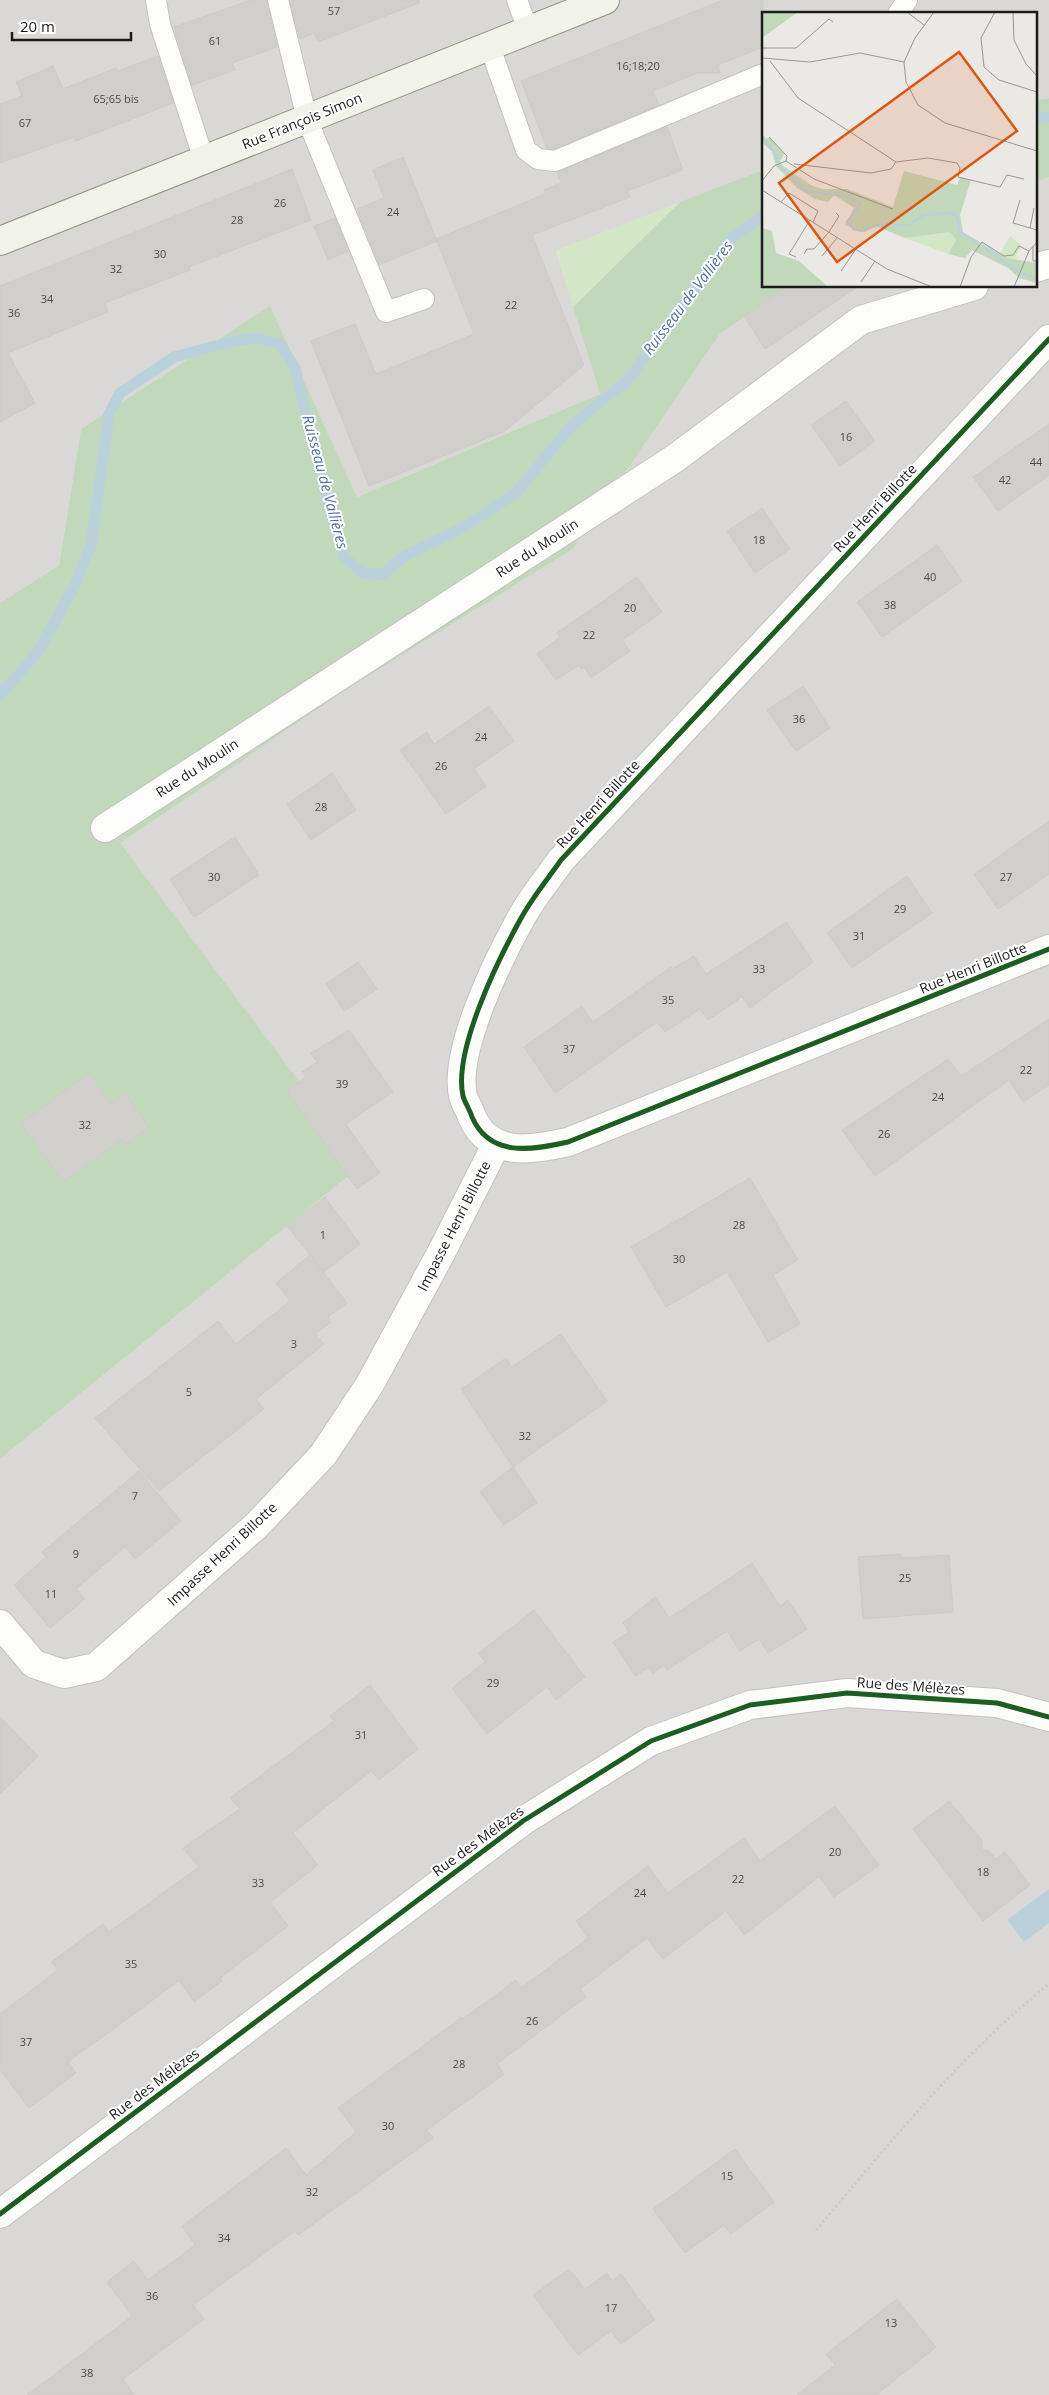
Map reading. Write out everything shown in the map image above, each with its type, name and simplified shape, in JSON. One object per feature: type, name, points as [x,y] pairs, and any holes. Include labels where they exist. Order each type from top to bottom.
[{"type":"main road","name":"Rue François Simon","points":[[0,241],[605,0]]},
{"type":"street","points":[[1036,268],[1049,264]]},
{"type":"street","name":"Rue du Moulin","points":[[105,828],[674,459],[861,320],[967,288]]},
{"type":"street","name":"Rue Henri Billotte","points":[[1049,338],[561,860],[520,919],[479,1003],[464,1059],[463,1095],[476,1126],[496,1145],[533,1149],[568,1142],[1049,949]]},
{"type":"street","name":"Impasse Henri Billotte","points":[[0,1624],[34,1664],[64,1674],[96,1667],[257,1525],[323,1455],[370,1384],[440,1255],[496,1145]]},
{"type":"street","name":"Rue des Mélèzes","points":[[0,2214],[523,1821],[650,1742],[750,1705],[847,1693],[997,1703],[1049,1717]]},
{"type":"lane","points":[[156,0],[160,24],[204,160]]},
{"type":"lane","points":[[278,0],[307,119],[386,312],[424,299]]},
{"type":"lane","points":[[518,0],[528,30]]},
{"type":"lane","points":[[899,12],[907,0]]},
{"type":"lane","points":[[490,47],[526,150],[538,159],[555,160],[762,74]]},
{"type":"path","points":[[816,2230],[926,2102],[1013,2013],[1049,1984]]},
{"type":"shaded area","points":[[0,0],[1049,0],[1049,98],[1036,100],[1036,12],[762,12],[762,170],[556,251],[600,394],[357,497],[270,307],[81,429],[59,565],[0,603]]},
{"type":"shaded area","points":[[1049,177],[1049,2395],[0,2395],[0,1459],[362,1165],[119,843],[346,690],[573,549],[720,334],[785,288],[1036,288],[1036,182]]},
{"type":"green space","points":[[1049,98],[1049,177],[1036,182],[1036,100]]},
{"type":"green space","points":[[762,170],[762,288],[785,288],[720,334],[573,549],[346,690],[120,843],[362,1165],[0,1459],[0,603],[59,565],[81,429],[270,306],[357,497],[600,394],[573,307],[680,202]]},
{"type":"green space","points":[[680,202],[573,307],[556,251]]},
{"type":"water","points":[[1049,1889],[1049,1923],[1024,1942],[1007,1920]]},
{"type":"building","points":[[251,0],[266,0],[277,47],[232,63],[235,70],[192,85],[174,27]]},
{"type":"building","points":[[290,0],[419,0],[419,3],[318,42],[314,33],[300,39]]},
{"type":"building","points":[[723,0],[763,0],[762,47],[718,65],[720,73],[697,73],[653,91],[659,105],[553,149],[547,148],[521,81]]},
{"type":"building","points":[[158,56],[173,103],[76,141],[74,137],[0,163],[0,104],[22,96],[16,82],[53,66],[63,89],[116,68],[118,71]]},
{"type":"building","points":[[667,127],[683,170],[627,191],[630,197],[532,235],[584,365],[505,431],[369,486],[311,341],[355,324],[376,374],[474,334],[436,239],[545,194],[544,190],[561,183],[557,172]]},
{"type":"building","points":[[403,157],[437,241],[379,265],[357,209],[384,198],[373,170]]},
{"type":"building","points":[[292,169],[311,220],[189,267],[190,270],[105,303],[108,312],[8,353],[35,403],[0,422],[0,286]]},
{"type":"building","points":[[335,218],[348,251],[328,260],[314,226]]},
{"type":"building","points":[[784,288],[856,288],[765,349],[744,316]]},
{"type":"building","points":[[846,401],[875,441],[840,466],[811,425]]},
{"type":"building","points":[[1049,424],[1049,475],[998,511],[973,477]]},
{"type":"building","points":[[762,508],[790,549],[755,573],[727,531]]},
{"type":"building","points":[[937,545],[962,581],[882,637],[857,602]]},
{"type":"building","points":[[637,577],[662,612],[622,640],[630,651],[591,678],[584,667],[582,669],[579,665],[556,680],[537,654],[560,637],[557,633]]},
{"type":"building","points":[[803,686],[830,728],[796,751],[767,710]]},
{"type":"building","points":[[489,706],[514,741],[474,769],[486,786],[446,814],[400,750],[427,732],[434,744]]},
{"type":"building","points":[[332,773],[356,810],[311,840],[287,804]]},
{"type":"building","points":[[1049,821],[1049,874],[998,909],[974,874]]},
{"type":"building","points":[[235,837],[259,875],[194,917],[170,879]]},
{"type":"building","points":[[907,876],[932,913],[852,968],[827,933]]},
{"type":"building","points":[[786,922],[813,962],[750,1008],[742,997],[708,1020],[700,1009],[665,1032],[657,1022],[555,1093],[524,1047],[582,1006],[593,1022],[671,967],[672,969],[694,956],[706,974]]},
{"type":"building","points":[[358,962],[377,989],[344,1011],[326,984]]},
{"type":"building","points":[[1049,1019],[1049,1085],[1023,1102],[1009,1080],[875,1176],[842,1130],[948,1059],[961,1076]]},
{"type":"building","points":[[349,1030],[393,1092],[346,1124],[380,1173],[357,1189],[287,1091],[306,1077],[302,1072],[317,1062],[311,1053]]},
{"type":"building","points":[[89,1073],[111,1104],[125,1093],[149,1128],[125,1145],[121,1140],[63,1182],[21,1123]]},
{"type":"building","points":[[750,1178],[798,1260],[773,1275],[800,1324],[768,1342],[727,1272],[666,1307],[631,1247]]},
{"type":"building","points":[[325,1197],[360,1244],[324,1272],[287,1226]]},
{"type":"building","points":[[310,1255],[347,1303],[328,1317],[331,1322],[315,1334],[324,1344],[256,1399],[264,1409],[159,1491],[95,1418],[218,1321],[236,1344],[290,1301],[276,1283]]},
{"type":"building","points":[[561,1334],[607,1401],[513,1467],[461,1389],[506,1358],[512,1367]]},
{"type":"building","points":[[513,1467],[537,1503],[504,1525],[480,1492]]},
{"type":"building","points":[[139,1471],[181,1521],[135,1559],[125,1547],[76,1589],[85,1599],[50,1628],[14,1585],[46,1557],[42,1552]]},
{"type":"building","points":[[900,1554],[903,1558],[949,1555],[953,1612],[863,1619],[858,1557]]},
{"type":"building","points":[[752,1563],[780,1606],[788,1600],[807,1629],[768,1653],[759,1639],[740,1651],[727,1631],[667,1670],[664,1665],[653,1673],[649,1667],[635,1676],[613,1642],[629,1632],[623,1623],[655,1597],[669,1618]]},
{"type":"building","points":[[534,1610],[585,1677],[556,1700],[547,1687],[487,1734],[452,1688],[485,1662],[479,1653]]},
{"type":"building","points":[[370,1685],[418,1749],[379,1780],[371,1771],[293,1833],[318,1865],[270,1902],[288,1926],[220,1978],[222,1981],[194,2002],[179,1981],[68,2062],[76,2073],[29,2108],[0,2070],[0,2014],[58,1970],[51,1962],[103,1924],[109,1932],[199,1867],[183,1848],[240,1809],[230,1798],[334,1721],[330,1716]]},
{"type":"building","points":[[0,1717],[38,1756],[0,1794]]},
{"type":"building","points":[[949,1801],[982,1840],[982,1850],[989,1851],[996,1859],[1005,1852],[1030,1885],[983,1921],[913,1829]]},
{"type":"building","points":[[835,1806],[879,1865],[834,1897],[819,1877],[744,1935],[726,1911],[663,1959],[647,1938],[580,1989],[586,1997],[497,2064],[504,2074],[427,2130],[433,2138],[298,2235],[295,2231],[193,2305],[204,2319],[123,2379],[134,2395],[27,2395],[132,2316],[107,2282],[134,2261],[148,2280],[195,2245],[182,2226],[286,2148],[306,2175],[356,2132],[338,2108],[516,1980],[521,1988],[588,1938],[576,1921],[648,1866],[668,1893],[744,1838],[760,1861]]},
{"type":"building","points":[[735,2149],[774,2202],[731,2234],[724,2225],[685,2253],[653,2209]]},
{"type":"building","points":[[569,2269],[585,2289],[607,2273],[612,2281],[621,2274],[655,2320],[621,2344],[611,2331],[578,2355],[533,2295]]},
{"type":"building","points":[[897,2299],[936,2347],[876,2395],[797,2395],[835,2365],[826,2354]]},
{"type":"waterway","name":"Ruisseau de Vallières","points":[[1036,119],[1049,117]]},
{"type":"waterway","name":"Ruisseau de Vallières","points":[[0,695],[38,652],[75,585],[91,545],[109,414],[120,393],[174,357],[234,341],[257,338],[280,344],[295,368],[331,514],[345,558],[363,573],[382,575],[403,557],[462,528],[517,492],[573,424],[627,381],[732,238],[762,217]]},
{"type":"cycle path","points":[[1049,339],[561,860],[524,912],[500,958],[479,1006],[465,1055],[462,1077],[463,1096],[480,1130],[490,1139],[501,1145],[513,1148],[527,1148],[568,1142],[1049,949]]},
{"type":"cycle path","points":[[0,2214],[523,1821],[651,1741],[750,1705],[847,1693],[997,1703],[1049,1717]]}]
